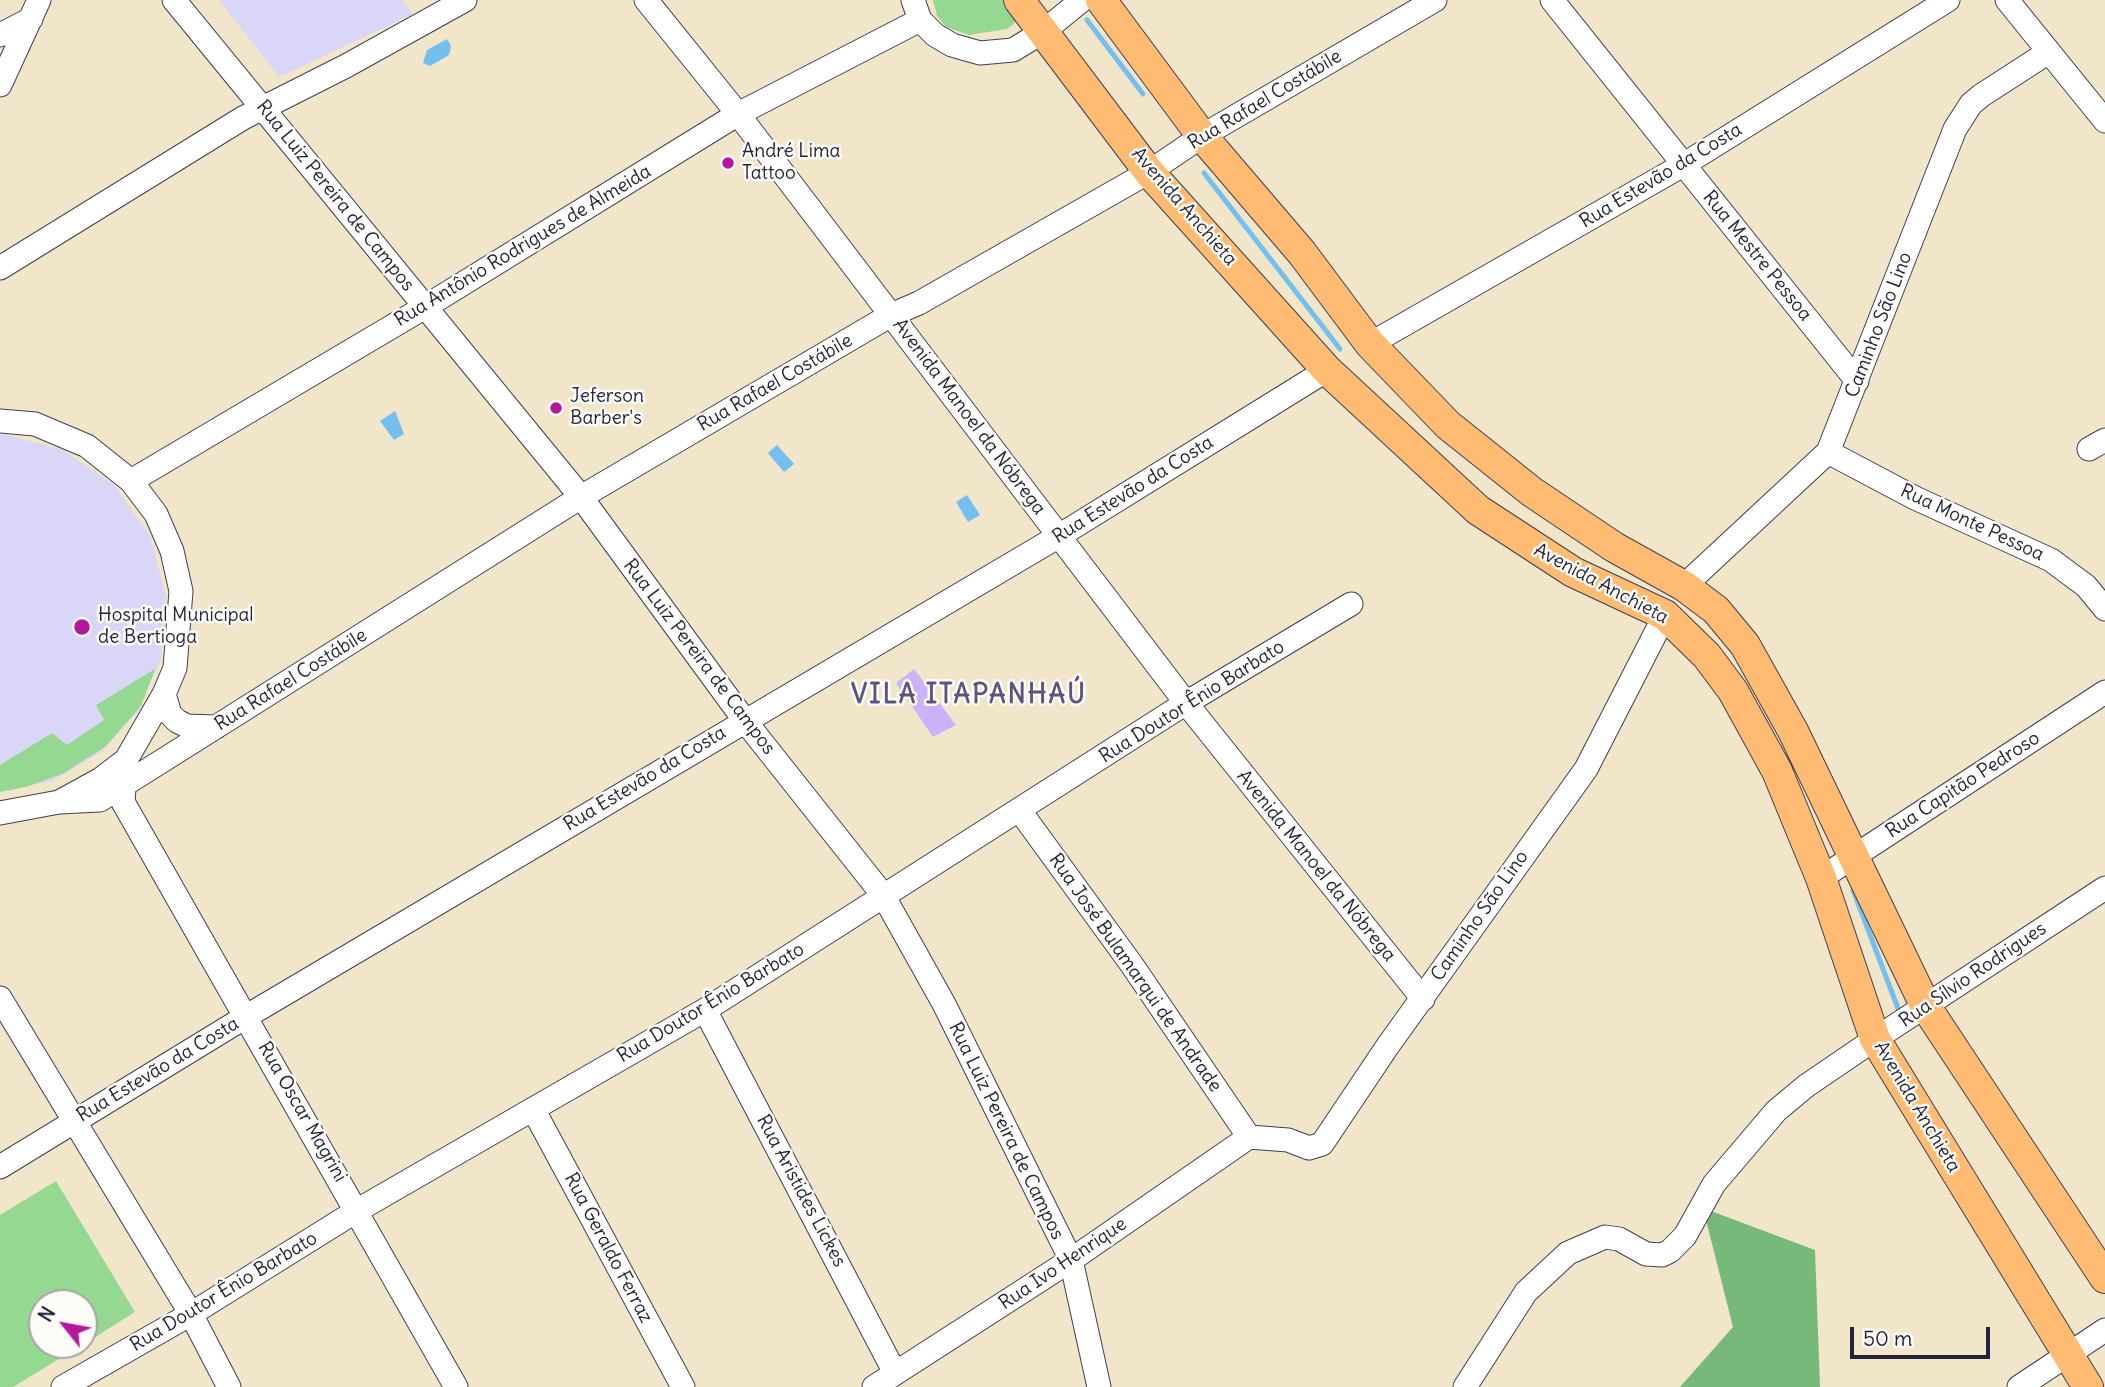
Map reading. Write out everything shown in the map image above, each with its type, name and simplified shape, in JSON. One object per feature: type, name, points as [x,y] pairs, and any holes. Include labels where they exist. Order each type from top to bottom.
[{"type":"main road","name":"Avenida Anchieta","points":[[1019,0],[1149,172],[1327,370],[1478,510],[1573,572],[1665,615],[1707,656],[1733,691],[1777,771],[1821,878],[1875,1039],[2088,1387]]},
{"type":"main road","name":"Avenida Anchieta","points":[[1101,0],[1202,136],[1302,253],[1370,344],[1448,425],[1532,492],[1614,547],[1684,586],[1716,610],[1745,645],[1793,731],[1926,1007],[2105,1278]]},
{"type":"street","name":"Rua Luiz Pereira de Campos","points":[[174,0],[265,107],[286,140],[581,497],[745,720],[883,895],[944,1004],[1071,1260],[1099,1387]]},
{"type":"street","points":[[0,268],[265,107],[465,0]]},
{"type":"street","name":"Avenida Manoel da Nóbrega","points":[[646,0],[738,114],[914,349],[1186,703],[1423,999]]},
{"type":"street","points":[[916,10],[952,45],[981,53],[1013,50],[1044,31],[1082,0]]},
{"type":"street","name":"Rua Rafael Costábile","points":[[59,802],[100,800],[581,497],[891,315],[919,303],[1149,172],[1202,136],[1435,0]]},
{"type":"street","name":"Rua Mestre Pessoa","points":[[1552,0],[1857,381]]},
{"type":"street","name":"Rua Estevão da Costa","points":[[1370,344],[1683,165],[1948,0]]},
{"type":"street","points":[[2007,0],[2105,121]]},
{"type":"street","points":[[0,35],[35,9]]},
{"type":"street","points":[[0,85],[35,9]]},
{"type":"street","name":"Rua Antônio Rodrigues de Almeida","points":[[131,481],[425,307],[738,114],[916,10]]},
{"type":"street","name":"Caminho São Lino","points":[[1684,586],[1828,452],[1964,113],[1982,95],[2048,52]]},
{"type":"street","name":"Rua Estevão da Costa","points":[[0,1167],[247,1016],[1059,536],[1327,370]]},
{"type":"street","points":[[0,421],[35,424],[87,446],[131,481],[161,526],[172,551],[181,591],[176,659],[164,694],[125,760],[101,779],[59,802],[0,813]]},
{"type":"street","name":"Rua Monte Pessoa","points":[[1828,452],[1938,509],[2051,560],[2086,586],[2105,609]]},
{"type":"street","name":"Rua Doutor Ênio Barbato","points":[[62,1387],[191,1314],[358,1210],[705,1010],[1186,703],[1351,604]]},
{"type":"street","name":"Caminho São Lino","points":[[1249,1137],[1288,1140],[1309,1148],[1322,1144],[1508,874],[1586,769],[1665,615]]},
{"type":"street","name":"Rua Capitão Pedroso","points":[[1821,878],[2105,692]]},
{"type":"street","points":[[164,694],[170,714],[177,721],[187,726],[216,727]]},
{"type":"street","name":"Rua Oscar Magrini","points":[[125,760],[123,802],[358,1210],[456,1387]]},
{"type":"street","name":"Rua José Bulamarqui de Andrade","points":[[1020,811],[1132,965],[1249,1137]]},
{"type":"street","name":"Rua Sílvio Rodrigues","points":[[1465,1387],[1526,1292],[1574,1248],[1605,1237],[1619,1239],[1646,1254],[1662,1255],[1677,1245],[1714,1184],[1776,1111],[1806,1086],[1875,1039],[2105,888]]},
{"type":"street","points":[[0,998],[191,1314],[229,1387]]},
{"type":"street","name":"Rua Aristides Lickes","points":[[705,1010],[895,1373]]},
{"type":"street","name":"Rua Geraldo Ferraz","points":[[533,1109],[682,1387]]},
{"type":"street","name":"Rua Ivo Henrique","points":[[874,1387],[1071,1260],[1249,1137]]},
{"type":"street","points":[[2019,1387],[2105,1330]]},
{"type":"shaded area","points":[[219,0],[402,0],[413,14],[279,77]]},
{"type":"shaded area","name":"Hospital Municipal de Bertioga","points":[[0,435],[63,450],[114,485],[150,536],[166,596],[161,658],[139,710],[101,752],[52,781],[0,791]]},
{"type":"green space","points":[[933,0],[1003,0],[1018,20],[1007,29],[969,35],[946,27],[937,16]]},
{"type":"green space","points":[[155,669],[141,706],[105,747],[62,774],[26,787],[0,792],[0,765],[52,733],[67,745],[104,720],[96,705]]},
{"type":"green space","points":[[56,1181],[135,1312],[98,1335],[98,1289],[28,1289],[28,1359],[59,1359],[13,1387],[0,1387],[0,1215]]},
{"type":"green space","points":[[1703,1208],[1815,1250],[1820,1387],[1680,1387],[1733,1327]]},
{"type":"water","points":[[447,39],[451,46],[449,55],[430,66],[423,63],[427,50]]},
{"type":"water","points":[[395,411],[404,434],[394,440],[380,421]]},
{"type":"water","points":[[777,445],[794,464],[784,472],[768,453]]},
{"type":"water","points":[[967,495],[980,515],[968,522],[956,502]]},
{"type":"building","points":[[914,669],[956,725],[933,737],[896,683]]},
{"type":"waterway","points":[[1087,20],[1143,94]]},
{"type":"waterway","points":[[1204,173],[1340,349]]},
{"type":"waterway","points":[[1853,890],[1899,1011]]},
{"type":"place","name":"André Lima Tattoo","points":[[728,163]]},
{"type":"place","name":"Jeferson Barber's","points":[[556,408]]},
{"type":"place","name":"Hospital Municipal de Bertioga","points":[[82,627]]},
{"type":"district","name":"VILA ITAPANHAÚ","points":[[969,696]]}]
